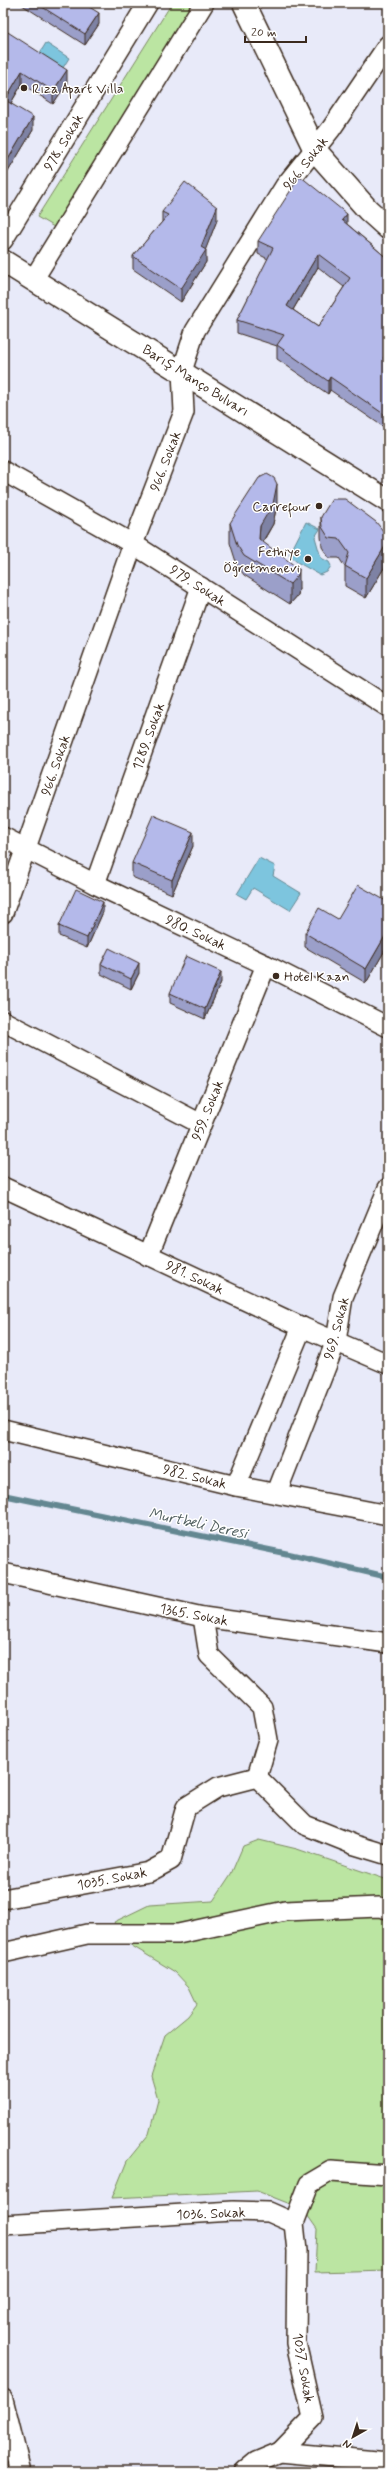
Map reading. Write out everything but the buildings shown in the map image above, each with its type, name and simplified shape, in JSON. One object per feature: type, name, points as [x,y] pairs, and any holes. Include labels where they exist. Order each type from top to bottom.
[{"type":"main road","points":[[244,3],[315,150],[368,210],[388,228]]},
{"type":"main road","name":"Barış Manço Bulvarı","points":[[3,261],[182,371],[388,501]]},
{"type":"street","points":[[34,280],[204,3]]},
{"type":"street","name":"978. Sokak","points":[[3,240],[142,5]]},
{"type":"street","name":"966. Sokak","points":[[3,913],[133,544],[184,412],[182,371],[195,331],[285,186],[315,150],[388,45]]},
{"type":"street","name":"979. Sokak","points":[[3,471],[133,544],[388,707]]},
{"type":"street","name":"1289. Sokak","points":[[95,884],[201,587]]},
{"type":"street","name":"980. Sokak","points":[[3,837],[95,884],[266,965],[388,1028]]},
{"type":"street","name":"959. Sokak","points":[[148,1256],[266,965]]},
{"type":"street","points":[[3,1021],[201,1124]]},
{"type":"street","name":"981. Sokak","points":[[3,1187],[302,1327],[388,1364]]},
{"type":"street","name":"969. Sokak","points":[[277,1492],[336,1341],[343,1297],[388,1188]]},
{"type":"street","points":[[236,1486],[302,1327]]},
{"type":"street","name":"982. Sokak","points":[[3,1430],[236,1486],[277,1492],[388,1515]]},
{"type":"street","name":"1365. Sokak","points":[[3,1573],[203,1617],[388,1643]]},
{"type":"street","points":[[203,1617],[209,1655],[262,1707],[268,1740],[256,1778],[305,1825],[355,1845],[388,1855]]},
{"type":"street","name":"1035. Sokak","points":[[3,1899],[150,1872],[171,1860],[186,1807],[218,1787],[256,1778]]},
{"type":"street","points":[[3,1953],[87,1934],[178,1934],[285,1911],[379,1907],[388,1909]]},
{"type":"street","points":[[294,2223],[309,2184],[331,2171],[388,2175]]},
{"type":"street","name":"1036. Sokak","points":[[3,2225],[233,2211],[269,2212],[294,2223]]},
{"type":"street","name":"1037. Sokak","points":[[280,2452],[313,2418],[296,2343],[297,2252],[294,2223]]},
{"type":"street","points":[[3,2398],[21,2472]]},
{"type":"street","points":[[244,2472],[256,2462],[280,2452],[388,2462]]},
{"type":"green space","points":[[172,3],[195,3],[54,227],[37,217]]},
{"type":"green space","points":[[259,1840],[297,1849],[388,1880],[388,2270],[315,2272],[317,2229],[303,2209],[257,2191],[112,2198],[127,2161],[149,2134],[158,2100],[151,2076],[165,2035],[188,2016],[197,2004],[189,1987],[175,1972],[124,1941],[114,1922],[149,1905],[213,1901],[231,1874],[243,1846]]},
{"type":"water","points":[[46,43],[69,58],[61,71],[38,56]]},
{"type":"water","points":[[306,522],[320,529],[315,537],[321,558],[329,562],[331,566],[327,572],[320,575],[297,562],[289,555]]},
{"type":"water","points":[[259,858],[275,866],[273,876],[301,893],[290,910],[253,888],[246,899],[237,894]]},
{"type":"waterway","name":"Murtbeli Deresi","points":[[3,1495],[289,1554],[388,1577]]},
{"type":"place","name":"Rıza Apart Villa","points":[[24,88]]},
{"type":"place","name":"Carrefour","points":[[319,506]]},
{"type":"place","name":"Fethiye Öğretmenevi","points":[[308,559]]},
{"type":"place","name":"Hotel Kaan","points":[[276,976]]}]
